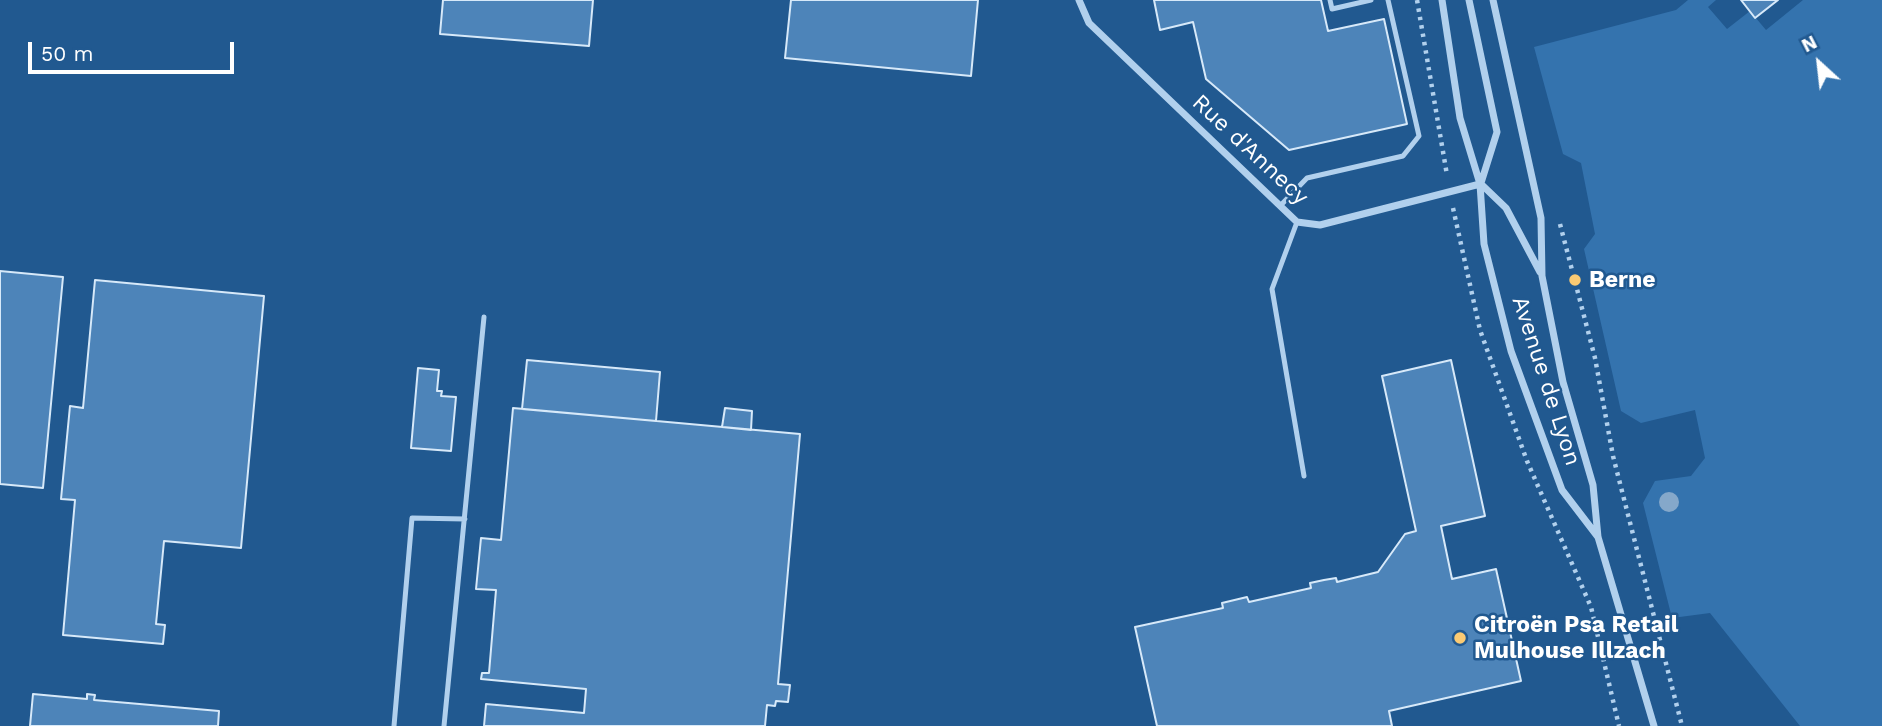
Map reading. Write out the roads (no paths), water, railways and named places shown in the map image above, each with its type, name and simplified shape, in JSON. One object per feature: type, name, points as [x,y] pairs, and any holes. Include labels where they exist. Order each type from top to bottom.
[{"type":"street","name":"Rue d'Annecy","points":[[1079,0],[1089,23],[1297,222],[1320,225],[1480,184]]},
{"type":"street","name":"Avenue de Lyon","points":[[1442,0],[1460,118],[1480,184],[1484,244],[1511,351],[1562,490],[1598,537]]},
{"type":"street","name":"Avenue de Lyon","points":[[1469,0],[1497,132],[1480,184]]},
{"type":"street","name":"Avenue de Lyon","points":[[1493,0],[1541,218],[1542,276],[1563,382],[1593,485],[1598,537],[1654,726]]},
{"type":"street","name":"Avenue de Lyon","points":[[1480,184],[1506,208],[1542,276]]},
{"type":"lane","points":[[1330,0],[1332,9],[1371,0]]},
{"type":"lane","points":[[1280,206],[1307,178],[1403,156],[1419,136],[1388,0]]},
{"type":"lane","points":[[1297,222],[1272,289],[1304,477]]},
{"type":"lane","points":[[444,726],[484,317]]},
{"type":"lane","points":[[394,726],[412,518],[465,519]]},
{"type":"place","name":"Berne","points":[[1575,280]]},
{"type":"place","name":"Citroën Psa Retail Mulhouse Illzach","points":[[1460,638]]}]
